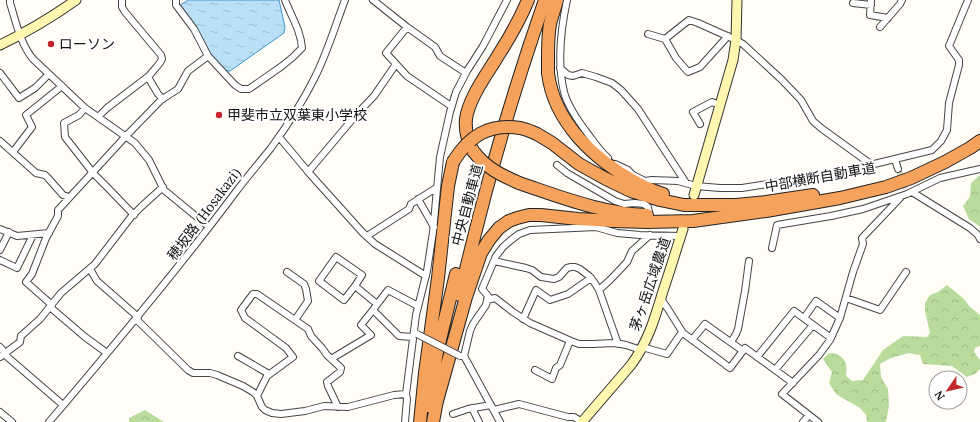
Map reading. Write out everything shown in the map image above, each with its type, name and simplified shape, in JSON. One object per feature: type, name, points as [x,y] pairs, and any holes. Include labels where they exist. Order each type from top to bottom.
[{"type":"highway","points":[[528,0],[520,18],[472,98],[468,110],[466,126],[467,135],[470,146],[480,160],[487,166],[519,183],[589,206],[643,215],[736,215]]},
{"type":"highway","name":"中央自動車道","points":[[425,422],[437,352],[471,215],[505,96],[536,0]]},
{"type":"highway","name":"中央自動車道","points":[[433,422],[446,354],[478,216],[519,76],[545,0]]},
{"type":"highway","points":[[557,0],[550,24],[548,73],[553,94],[560,112],[574,133],[594,154],[638,184],[663,194],[706,205]]},
{"type":"highway","points":[[420,422],[450,174],[453,162],[467,143],[486,130],[499,127],[522,128],[537,134],[552,143],[579,164],[631,191],[672,203],[684,205],[706,205]]},
{"type":"highway","name":"中部横断自動車道","points":[[706,205],[736,205],[766,202],[858,187],[908,172],[943,158],[980,140]]},
{"type":"highway","name":"中部横断自動車道","points":[[736,215],[863,194],[886,188],[945,162],[970,148],[980,140]]},
{"type":"highway","points":[[436,402],[466,297],[481,253],[499,228],[509,221],[529,215],[613,222],[648,222],[693,221],[736,215]]},
{"type":"street","points":[[10,0],[20,35],[33,59],[85,108],[135,143],[148,160],[164,190],[210,227]]},
{"type":"street","points":[[0,45],[47,20],[76,0]]},
{"type":"street","points":[[98,117],[107,108],[148,77],[160,64],[162,59],[161,55],[125,12],[122,7],[122,0]]},
{"type":"street","points":[[176,0],[176,5],[194,29],[208,56],[235,85],[241,89],[249,89],[294,57],[302,48],[300,34],[285,0]]},
{"type":"street","name":"穂坂路 (Hosakazi)","points":[[49,422],[108,354],[182,262],[291,120],[314,79],[345,0]]},
{"type":"street","points":[[373,0],[407,28],[435,47],[440,56],[466,73]]},
{"type":"street","points":[[405,422],[406,394],[418,306],[426,276],[434,228],[436,188],[440,157],[452,106],[456,92],[483,46],[507,0]]},
{"type":"street","points":[[567,0],[560,54],[560,68],[564,92],[571,109],[581,125],[605,155],[615,164],[628,170],[633,175],[645,181],[678,181],[686,183]]},
{"type":"street","points":[[695,190],[733,60],[732,38],[737,0]]},
{"type":"street","points":[[880,27],[902,0]]},
{"type":"street","points":[[560,68],[568,75],[573,76],[582,73],[612,83],[621,90],[638,109],[686,183],[695,190],[742,188],[837,173],[932,150],[941,141],[947,130],[949,103],[959,65],[959,60],[949,46],[968,0]]},
{"type":"street","points":[[853,3],[871,2],[870,15],[888,18]]},
{"type":"street","points":[[665,39],[689,20],[743,44],[801,100],[813,121],[872,165]]},
{"type":"street","points":[[407,28],[386,53],[407,76],[452,106]]},
{"type":"street","points":[[648,34],[665,39],[676,58],[688,72],[700,67],[732,38]]},
{"type":"street","points":[[108,354],[85,337],[26,282],[32,274],[46,238],[58,216],[58,210],[126,136],[163,99],[178,89],[188,71],[208,56]]},
{"type":"street","points":[[308,172],[374,96],[396,64]]},
{"type":"street","points":[[0,73],[19,98],[35,88],[49,74]]},
{"type":"street","points":[[148,77],[153,88],[163,99]]},
{"type":"street","points":[[13,152],[32,127],[26,115],[62,86]]},
{"type":"street","points":[[700,124],[693,112],[712,102],[720,105]]},
{"type":"street","points":[[85,108],[79,115],[64,123],[65,137],[92,172],[134,214]]},
{"type":"street","points":[[279,136],[335,203],[375,244],[426,276]]},
{"type":"street","points":[[0,141],[36,173],[45,175],[63,195],[69,197]]},
{"type":"street","points":[[895,159],[898,169]]},
{"type":"street","points":[[557,165],[567,173],[615,201],[624,204],[635,202],[644,204],[648,207],[649,212]]},
{"type":"street","points":[[772,248],[777,225],[857,211],[884,203],[940,178],[980,169]]},
{"type":"street","points":[[3,355],[20,342],[21,336],[40,319],[64,290],[95,264],[134,214],[163,188]]},
{"type":"street","points":[[367,236],[409,209],[410,204],[436,188]]},
{"type":"street","points":[[906,193],[970,228],[978,234],[980,239]]},
{"type":"street","points":[[818,422],[782,394],[819,355],[831,338],[840,318],[863,244],[862,238],[906,193]]},
{"type":"street","points":[[418,199],[434,228]]},
{"type":"street","points":[[462,356],[473,324],[486,305],[488,296],[482,290],[496,256],[503,247],[519,234],[530,230],[596,227],[617,233],[682,233]]},
{"type":"street","points":[[0,229],[17,236],[49,233]]},
{"type":"street","points":[[0,250],[9,232]]},
{"type":"street","name":"茅ヶ岳広域農道","points":[[582,422],[631,365],[648,337],[682,233]]},
{"type":"street","points":[[0,260],[17,268],[33,234]]},
{"type":"street","points":[[599,290],[627,262],[632,251],[647,234]]},
{"type":"street","points":[[336,257],[362,275],[355,286],[344,300],[319,281],[336,257]]},
{"type":"street","points":[[494,261],[526,268],[532,270],[541,277],[554,279],[559,277],[567,268],[571,266],[575,266],[580,269],[591,278],[599,290],[618,344]]},
{"type":"street","points":[[731,342],[738,329],[749,261]]},
{"type":"street","points":[[90,269],[97,281],[137,318],[188,370],[193,373],[210,373],[217,375],[243,386],[253,392],[257,396],[262,407],[272,413],[281,414],[305,411],[324,406],[348,407],[394,395],[406,394]]},
{"type":"street","points":[[287,272],[304,284],[308,301],[295,320]]},
{"type":"street","points":[[846,298],[880,310],[906,272]]},
{"type":"street","points":[[523,319],[536,290],[550,300],[568,294],[591,278]]},
{"type":"street","points":[[355,286],[399,336],[415,334],[462,356],[500,422]]},
{"type":"street","points":[[331,359],[371,335],[361,325],[388,290],[418,306]]},
{"type":"street","points":[[257,396],[267,376],[293,356],[286,348],[245,318],[241,310],[253,294],[257,294],[308,329],[311,336],[341,368],[340,372],[327,382],[338,407]]},
{"type":"street","points":[[487,300],[495,298],[530,323],[579,344],[618,344],[667,354],[682,332]]},
{"type":"street","points":[[661,299],[682,332],[730,368],[743,350]]},
{"type":"street","points":[[804,318],[816,301],[840,318]]},
{"type":"street","points":[[757,357],[794,311],[831,338]]},
{"type":"street","points":[[692,340],[705,324],[743,350],[745,348],[793,382]]},
{"type":"street","points":[[775,370],[812,325]]},
{"type":"street","points":[[535,370],[552,379],[556,368],[560,365],[570,341]]},
{"type":"street","points":[[0,346],[3,355],[63,405]]},
{"type":"street","points":[[238,356],[269,374]]},
{"type":"street","points":[[453,414],[472,408],[493,408],[519,404],[568,418],[574,417],[582,422]]},
{"type":"street","points":[[472,408],[479,422]]},
{"type":"street","points":[[0,412],[12,422]]},
{"type":"street","points":[[804,422],[809,415]]},
{"type":"green space","points":[[980,175],[980,227],[969,219],[963,206],[970,197],[971,183]]},
{"type":"green space","points":[[947,285],[980,315],[980,346],[975,348],[974,352],[980,360],[980,369],[975,374],[968,377],[968,370],[957,370],[952,366],[923,364],[920,355],[909,353],[891,358],[880,364],[881,377],[888,389],[889,406],[886,422],[867,422],[866,415],[860,408],[836,394],[829,383],[832,372],[823,359],[829,353],[838,355],[844,360],[846,376],[852,381],[863,380],[883,350],[903,336],[927,337],[930,333],[925,311],[925,303],[930,295],[938,292]]},
{"type":"green space","points":[[145,410],[164,422],[129,422],[129,418]]},
{"type":"water","points":[[188,0],[279,0],[285,27],[284,33],[230,71],[223,70],[210,55],[179,6]]},
{"type":"tunnel","points":[[898,169],[905,189]]},
{"type":"place","name":"ローソン","points":[[51,44]]},
{"type":"place","name":"甲斐市立双葉東小学校","points":[[219,115]]}]
